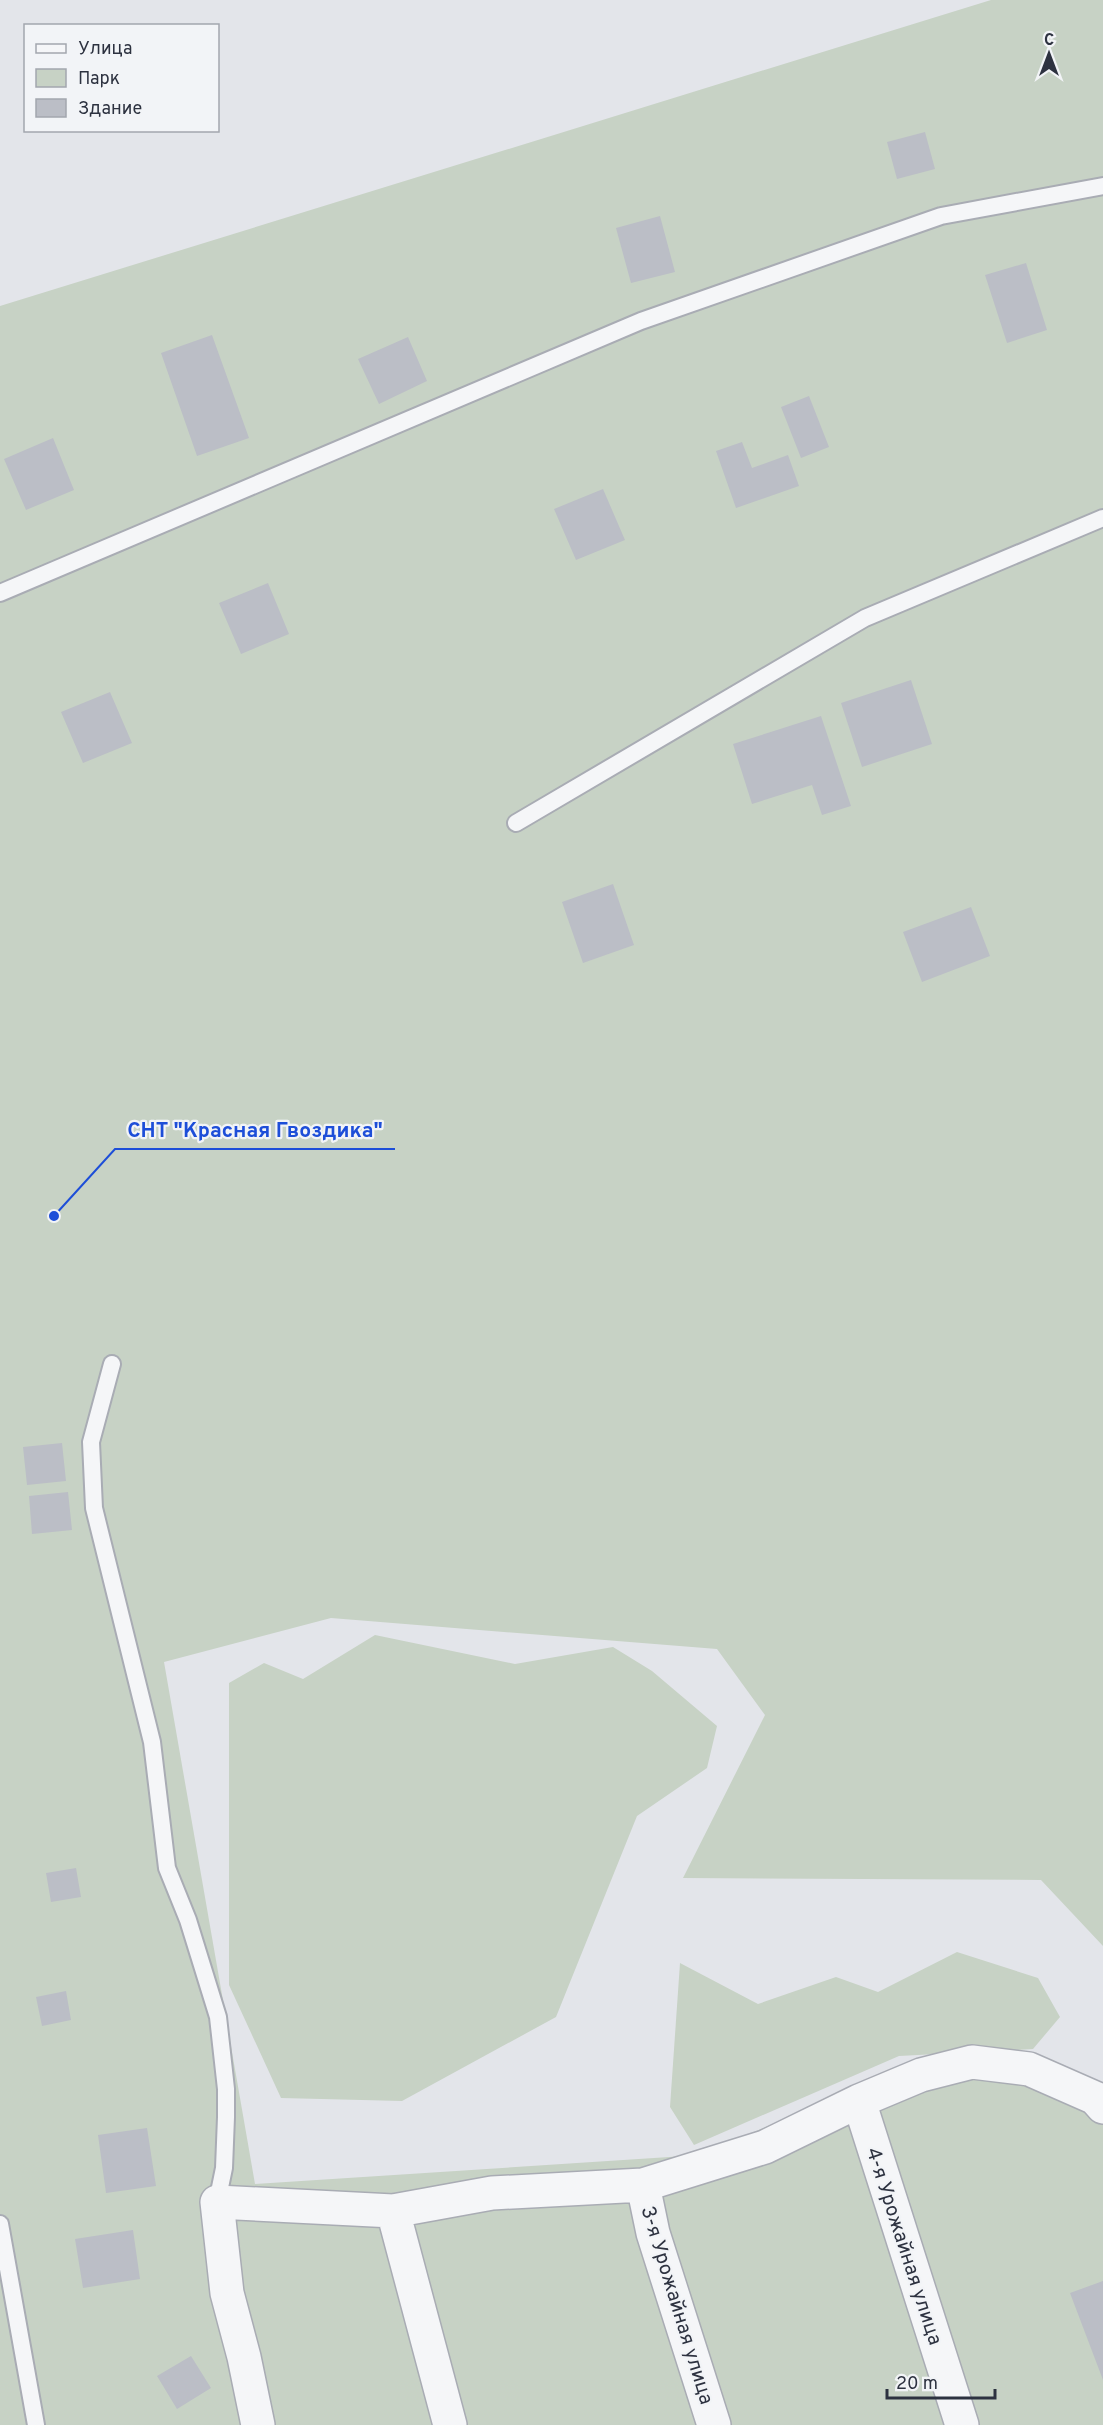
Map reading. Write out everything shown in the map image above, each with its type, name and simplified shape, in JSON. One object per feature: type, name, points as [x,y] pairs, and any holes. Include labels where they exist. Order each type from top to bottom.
[{"type":"street","points":[[258,2425],[244,2357],[227,2293],[217,2202],[393,2211],[492,2193],[643,2186],[765,2147],[859,2101],[921,2075],[972,2062],[1029,2069],[1099,2103]]},
{"type":"street","name":"4-я Урожайная улица","points":[[859,2101],[962,2425]]},
{"type":"street","name":"3-я Урожайная улица","points":[[643,2186],[653,2233],[714,2425]]},
{"type":"street","points":[[393,2211],[450,2425]]},
{"type":"lane","points":[[0,592],[641,321],[941,216],[1103,186]]},
{"type":"lane","points":[[516,823],[865,618],[1103,518]]},
{"type":"lane","points":[[112,1364],[92,1442],[94,1508],[152,1742],[167,1868],[188,1920],[218,2017],[226,2089],[226,2117],[224,2168],[217,2202]]},
{"type":"lane","points":[[0,2224],[36,2425]]},
{"type":"green space","points":[[991,0],[1103,0],[1103,1946],[1041,1880],[683,1878],[765,1715],[717,1649],[331,1618],[164,1662],[255,2184],[700,2155],[916,2063],[974,2056],[1062,2064],[1103,2088],[1103,2425],[0,2425],[0,306]]},
{"type":"green space","points":[[375,1635],[515,1664],[613,1647],[652,1671],[717,1726],[707,1768],[637,1816],[556,2017],[402,2101],[281,2098],[229,1985],[229,1683],[264,1663],[303,1679]]},
{"type":"green space","points":[[957,1952],[1038,1978],[1060,2017],[1033,2049],[899,2056],[694,2145],[670,2107],[680,1963],[758,2004],[836,1977],[878,1992]]},
{"type":"building","points":[[925,132],[935,169],[897,179],[887,142]]},
{"type":"building","points":[[660,216],[675,272],[631,283],[616,228]]},
{"type":"building","points":[[1026,263],[1047,330],[1007,343],[985,275]]},
{"type":"building","points":[[212,335],[249,438],[197,456],[161,353]]},
{"type":"building","points":[[408,337],[427,381],[379,404],[358,359]]},
{"type":"building","points":[[809,396],[829,447],[801,458],[781,407]]},
{"type":"building","points":[[53,438],[74,490],[26,510],[4,459]]},
{"type":"building","points":[[742,442],[752,468],[788,455],[799,486],[736,508],[716,451]]},
{"type":"building","points":[[603,489],[625,540],[576,560],[554,509]]},
{"type":"building","points":[[268,583],[289,634],[241,654],[219,603]]},
{"type":"building","points":[[911,680],[932,744],[862,767],[841,703]]},
{"type":"building","points":[[110,692],[132,743],[83,763],[61,712]]},
{"type":"building","points":[[821,716],[851,806],[822,815],[812,785],[752,804],[733,744]]},
{"type":"building","points":[[613,884],[634,945],[583,963],[562,902]]},
{"type":"building","points":[[971,907],[990,956],[922,982],[903,932]]},
{"type":"building","points":[[62,1443],[66,1481],[27,1485],[23,1447]]},
{"type":"building","points":[[68,1492],[72,1530],[32,1534],[29,1496]]},
{"type":"building","points":[[76,1868],[81,1897],[51,1902],[46,1873]]},
{"type":"building","points":[[66,1991],[71,2020],[42,2026],[36,1997]]},
{"type":"building","points":[[147,2128],[156,2186],[106,2193],[98,2135]]},
{"type":"building","points":[[133,2230],[140,2279],[83,2288],[75,2239]]},
{"type":"building","points":[[1103,2281],[1103,2380],[1070,2293]]},
{"type":"building","points":[[191,2356],[211,2388],[177,2409],[157,2376]]},
{"type":"place","name":"СНТ \"Красная Гвоздика\"","points":[[54,1216]]}]
